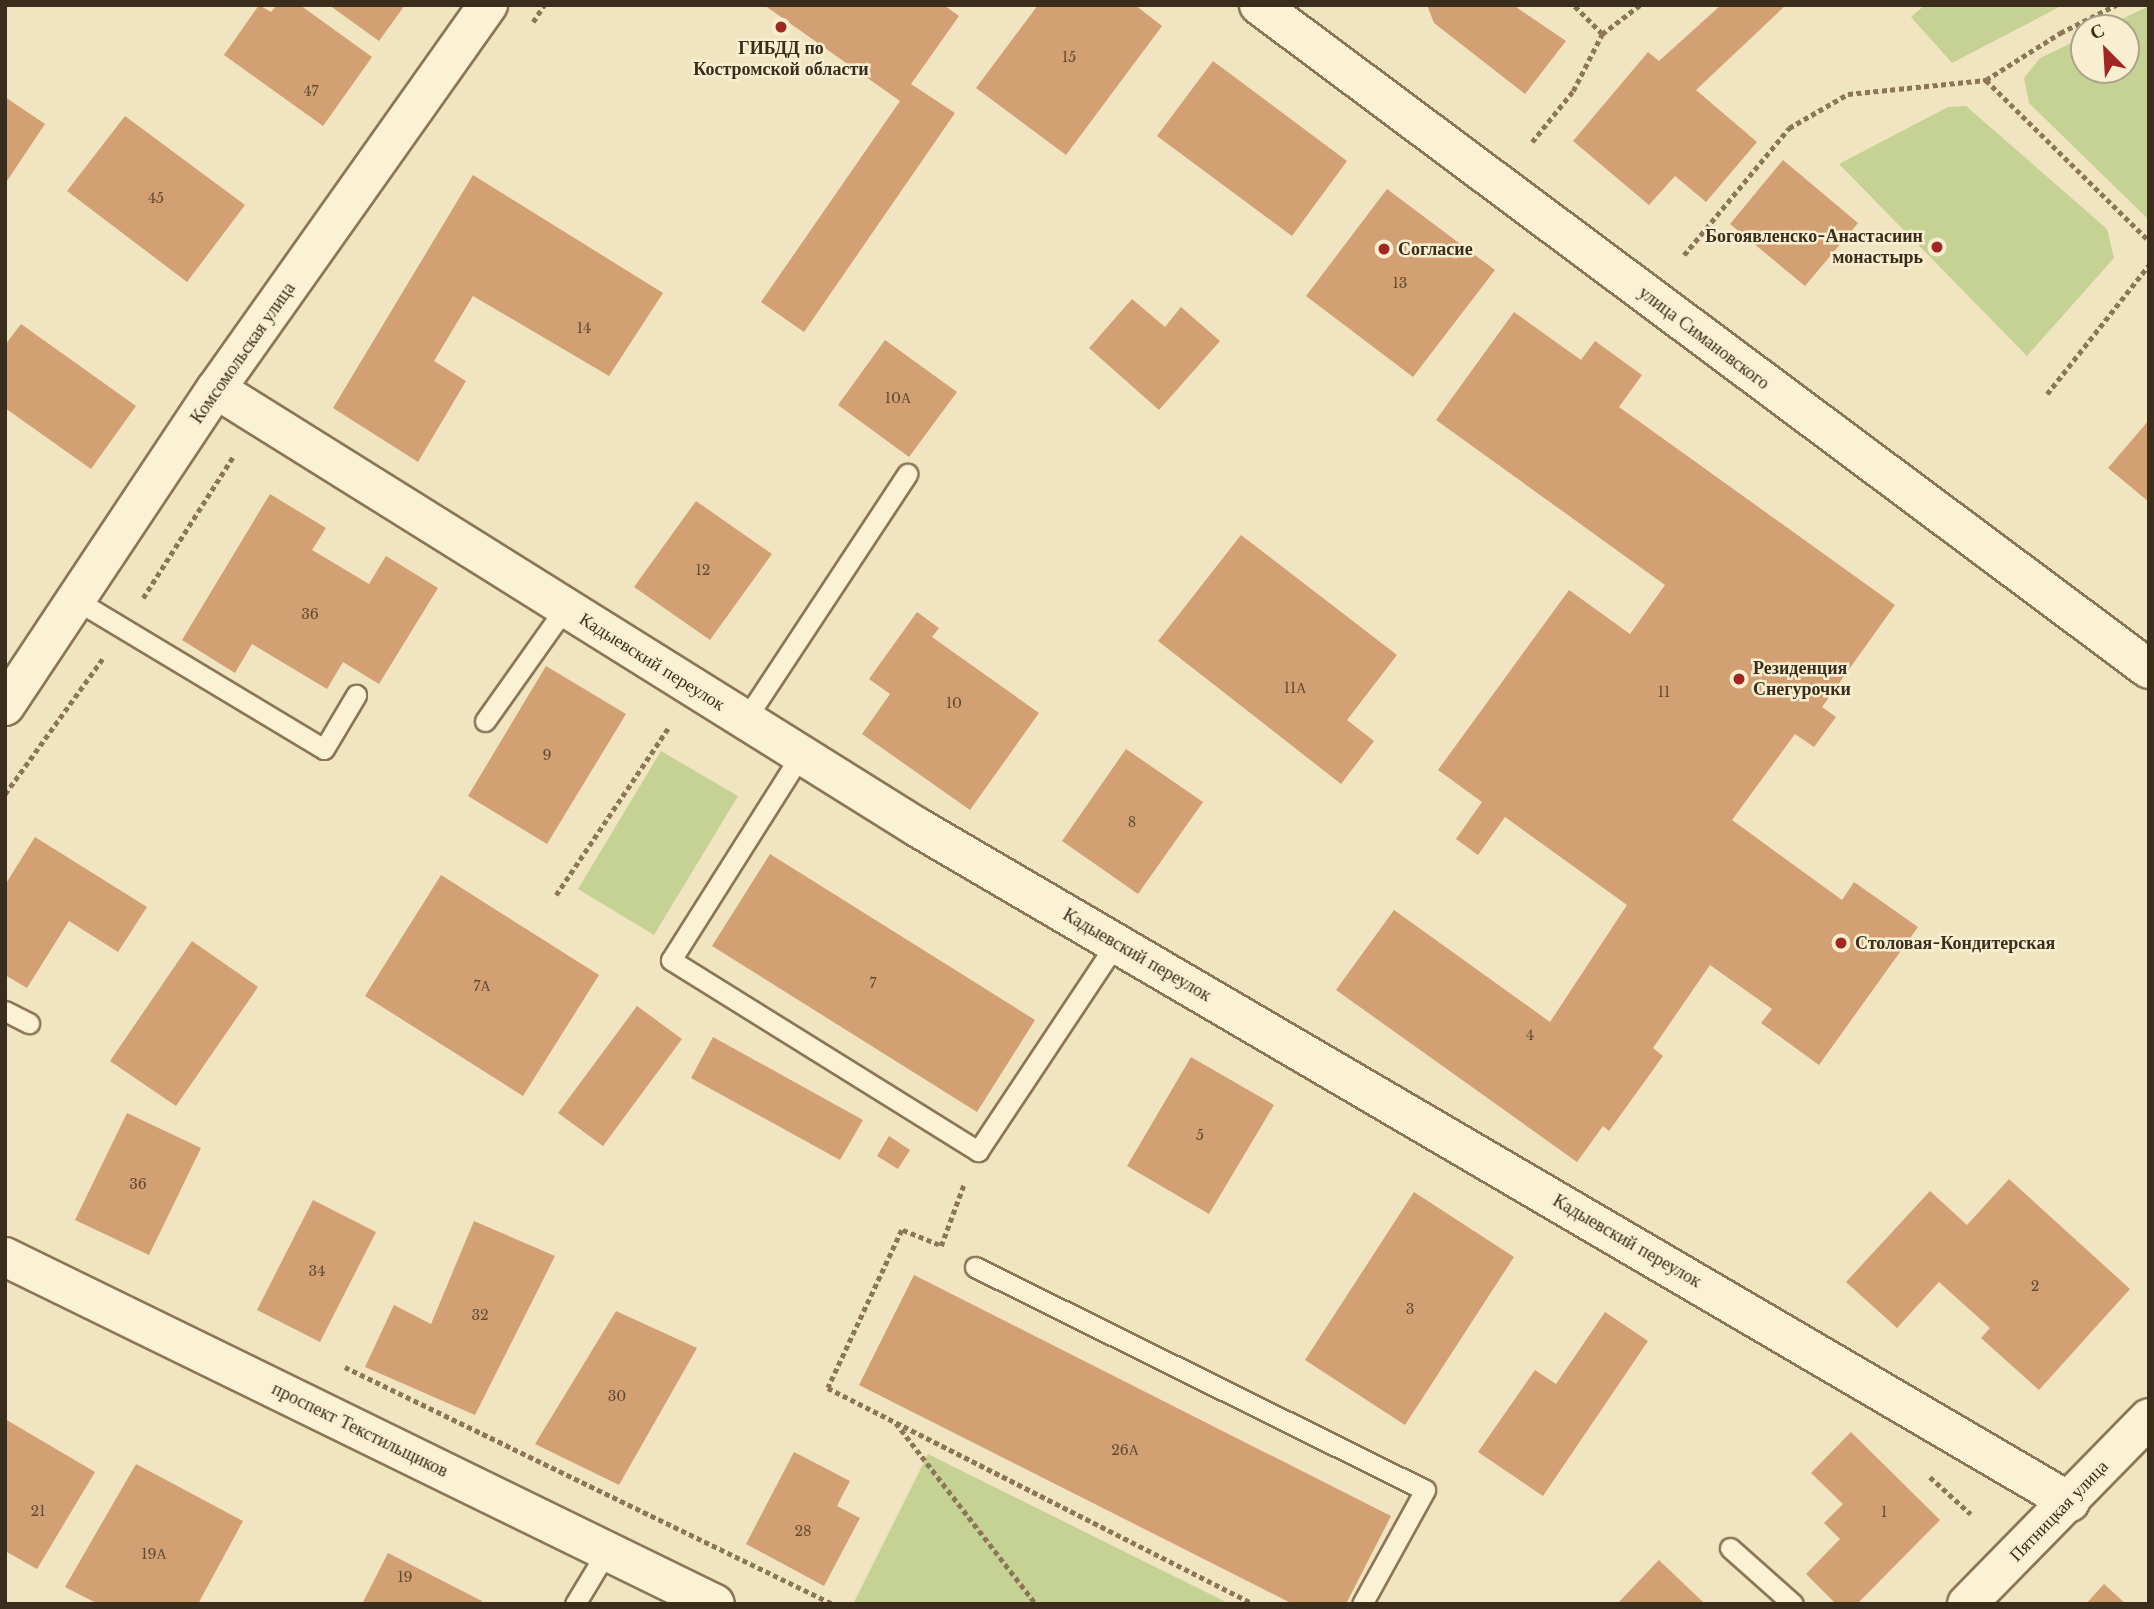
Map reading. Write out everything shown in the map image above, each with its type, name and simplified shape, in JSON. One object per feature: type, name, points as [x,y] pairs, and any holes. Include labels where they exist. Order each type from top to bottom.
[{"type":"street","name":"Комсомольская улица","points":[[5,705],[216,389],[488,5]]},
{"type":"street","name":"улица Симановского","points":[[1259,5],[2149,669]]},
{"type":"street","name":"Кадыевский переулок","points":[[216,389],[800,755],[2070,1502]]},
{"type":"street","name":"проспект Текстильщиков","points":[[5,1257],[715,1604]]},
{"type":"street","name":"Пятницкая улица","points":[[1968,1604],[2149,1418]]},
{"type":"lane","points":[[745,720],[906,474]]},
{"type":"lane","points":[[76,600],[324,749],[356,695]]},
{"type":"lane","points":[[485,721],[565,608]]},
{"type":"lane","points":[[800,755],[671,960],[978,1151],[1116,943]]},
{"type":"lane","points":[[5,1011],[29,1023]]},
{"type":"lane","points":[[975,1267],[1424,1490],[1363,1604]]},
{"type":"lane","points":[[1730,1548],[1793,1604]]},
{"type":"lane","points":[[575,1604],[607,1551]]},
{"type":"path","points":[[1573,5],[1602,34]]},
{"type":"path","points":[[1532,142],[1573,91],[1602,34],[1640,5]]},
{"type":"path","points":[[1684,255],[1789,128],[1847,94],[1986,80],[2060,33],[2116,5]]},
{"type":"path","points":[[1986,80],[2149,241]]},
{"type":"path","points":[[2047,394],[2149,265]]},
{"type":"path","points":[[556,895],[695,689]]},
{"type":"path","points":[[939,1245],[978,1151]]},
{"type":"path","points":[[975,1267],[939,1245],[902,1230],[828,1388],[894,1419],[1254,1604]]},
{"type":"path","points":[[894,1419],[1037,1604]]},
{"type":"green space","points":[[1925,5],[2063,5],[1952,63],[1911,17]]},
{"type":"green space","points":[[2149,6],[2149,220],[2029,103],[2024,78],[2040,58],[2070,44],[2070,84],[2140,84],[2140,14],[2132,14]]},
{"type":"green space","points":[[1966,106],[2107,229],[2114,258],[2027,356],[1839,164],[1948,107]]},
{"type":"green space","points":[[661,751],[738,796],[654,935],[578,889]]},
{"type":"green space","points":[[928,1454],[1230,1604],[854,1602]]},
{"type":"building","points":[[259,5],[271,12],[277,5],[300,5],[372,57],[323,126],[224,55]]},
{"type":"building","points":[[329,5],[405,5],[379,41]]},
{"type":"building","points":[[764,5],[944,5],[959,16],[911,84],[955,113],[804,332],[761,302],[900,101]]},
{"type":"building","points":[[1038,5],[1135,5],[1162,26],[1066,155],[976,88]]},
{"type":"building","points":[[1427,5],[1513,5],[1566,41],[1525,94],[1434,23]]},
{"type":"building","points":[[1721,5],[1786,5],[1696,90],[1757,142],[1706,202],[1675,176],[1649,205],[1573,141],[1648,52],[1659,61]]},
{"type":"building","points":[[1213,61],[1347,161],[1292,236],[1157,136]]},
{"type":"building","points":[[5,97],[45,124],[5,184]]},
{"type":"building","points":[[125,116],[245,205],[187,282],[67,191]]},
{"type":"building","points":[[1783,160],[1858,223],[1805,286],[1730,224]]},
{"type":"building","points":[[473,175],[663,293],[609,376],[473,296],[434,361],[466,381],[418,462],[333,408]]},
{"type":"building","points":[[1387,189],[1495,270],[1413,377],[1306,296]]},
{"type":"building","points":[[1132,299],[1165,327],[1181,307],[1220,341],[1159,410],[1089,348]]},
{"type":"building","points":[[1514,312],[1581,360],[1595,341],[1642,375],[1619,407],[1895,605],[1822,707],[1836,717],[1814,747],[1795,734],[1732,820],[1842,900],[1854,882],[1918,927],[1819,1065],[1761,1023],[1772,1009],[1710,965],[1653,1048],[1663,1056],[1609,1131],[1603,1126],[1577,1162],[1336,990],[1394,910],[1550,1022],[1627,905],[1505,817],[1478,855],[1456,839],[1482,802],[1438,770],[1569,590],[1630,634],[1665,585],[1436,420]]},
{"type":"building","points":[[21,324],[136,406],[91,469],[5,408],[5,345]]},
{"type":"building","points":[[885,340],[957,392],[909,457],[838,405]]},
{"type":"building","points":[[2149,420],[2149,502],[2108,468]]},
{"type":"building","points":[[270,494],[326,528],[312,550],[369,584],[386,556],[438,588],[379,684],[343,662],[327,689],[252,644],[235,673],[182,640]]},
{"type":"building","points":[[696,501],[772,554],[710,640],[634,587]]},
{"type":"building","points":[[1241,535],[1397,655],[1347,720],[1374,741],[1341,784],[1158,641]]},
{"type":"building","points":[[917,612],[939,628],[932,637],[1039,713],[970,810],[862,734],[890,694],[869,679]]},
{"type":"building","points":[[546,666],[626,714],[547,844],[468,796]]},
{"type":"building","points":[[1126,749],[1203,802],[1138,894],[1062,841]]},
{"type":"building","points":[[35,837],[147,907],[118,952],[69,921],[27,988],[5,975],[5,885]]},
{"type":"building","points":[[770,854],[1035,1020],[977,1112],[712,946]]},
{"type":"building","points":[[441,875],[599,975],[523,1096],[365,996]]},
{"type":"building","points":[[192,941],[258,987],[176,1106],[110,1061]]},
{"type":"building","points":[[637,1006],[682,1039],[603,1146],[558,1113]]},
{"type":"building","points":[[713,1037],[863,1120],[840,1160],[691,1078]]},
{"type":"building","points":[[1191,1057],[1274,1105],[1209,1214],[1127,1166]]},
{"type":"building","points":[[127,1113],[201,1148],[149,1255],[75,1220]]},
{"type":"building","points":[[889,1136],[910,1150],[898,1169],[877,1156]]},
{"type":"building","points":[[2009,1179],[2130,1289],[2039,1390],[1981,1338],[1990,1328],[1939,1282],[1897,1328],[1846,1282],[1930,1191],[1967,1225]]},
{"type":"building","points":[[1414,1192],[1514,1257],[1405,1425],[1305,1360]]},
{"type":"building","points":[[313,1200],[376,1232],[320,1342],[257,1310]]},
{"type":"building","points":[[474,1221],[555,1256],[475,1415],[365,1367],[394,1305],[431,1324]]},
{"type":"building","points":[[914,1275],[1391,1516],[1346,1604],[1293,1604],[859,1385]]},
{"type":"building","points":[[616,1311],[697,1348],[619,1485],[535,1444]]},
{"type":"building","points":[[1605,1312],[1648,1341],[1543,1496],[1478,1452],[1535,1370],[1556,1384]]},
{"type":"building","points":[[5,1419],[95,1472],[37,1569],[5,1551]]},
{"type":"building","points":[[1851,1432],[1940,1520],[1857,1604],[1836,1604],[1806,1574],[1840,1539],[1824,1523],[1843,1504],[1811,1473]]},
{"type":"building","points":[[794,1452],[850,1481],[837,1506],[860,1518],[824,1586],[746,1544]]},
{"type":"building","points":[[136,1464],[243,1521],[198,1604],[98,1604],[65,1587]]},
{"type":"building","points":[[388,1553],[482,1601],[480,1604],[362,1604]]},
{"type":"building","points":[[1659,1560],[1705,1604],[1617,1604]]},
{"type":"building","points":[[2104,1584],[2126,1604],[2086,1604]]},
{"type":"place","name":"ГИБДД по Костромской области","points":[[781,27]]},
{"type":"place","name":"Богоявленско-Анастасиин монастырь","points":[[1937,247]]},
{"type":"place","name":"Согласие","points":[[1384,249]]},
{"type":"place","name":"Резиденция Снегурочки","points":[[1739,679]]},
{"type":"place","name":"Столовая-Кондитерская","points":[[1841,943]]}]
